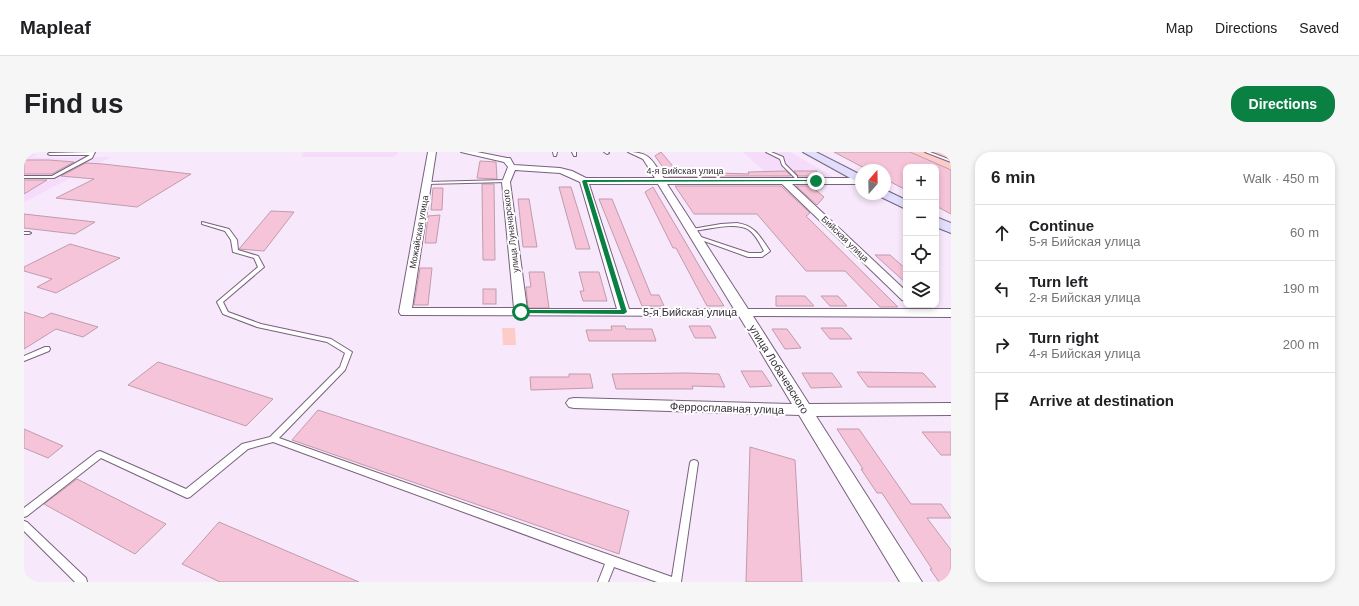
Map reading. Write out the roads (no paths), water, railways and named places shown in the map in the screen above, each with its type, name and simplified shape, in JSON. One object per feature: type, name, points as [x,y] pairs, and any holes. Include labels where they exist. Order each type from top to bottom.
[{"type":"street","name":"Можайская улица","points":[[405,312],[432,152]]},
{"type":"street","points":[[465,152],[504,155],[512,167]]},
{"type":"street","name":"улица Лобачевского","points":[[632,152],[646,157],[662,181],[912,582]]},
{"type":"street","points":[[808,152],[855,178]]},
{"type":"street","name":"4-я Бийская улица","points":[[512,167],[568,173],[578,176],[584,181],[855,181]]},
{"type":"street","name":"улица Луначарского","points":[[512,167],[506,181],[521,312]]},
{"type":"street","points":[[584,181],[624,312]]},
{"type":"street","name":"Бийская улица","points":[[784,181],[903,294]]},
{"type":"street","points":[[891,197],[903,203]]},
{"type":"street","points":[[939,223],[951,229]]},
{"type":"street","name":"5-я Бийская улица","points":[[405,312],[744,312],[918,309],[951,313]]},
{"type":"street","name":"Ферросплавная улица","points":[[574,403],[805,410],[950,411]]},
{"type":"lane","points":[[768,152],[782,158],[783,164],[796,177]]},
{"type":"lane","points":[[927,152],[951,161]]},
{"type":"lane","points":[[50,154],[93,153]]},
{"type":"lane","points":[[24,177],[54,177],[90,157],[93,153]]},
{"type":"lane","points":[[427,183],[506,181]]},
{"type":"lane","points":[[24,513],[100,454],[187,494],[245,446],[273,439],[343,368],[348,352],[329,340],[259,326],[225,313],[220,302],[261,267],[256,257],[235,251],[234,240],[227,230],[204,224]]},
{"type":"lane","points":[[720,225],[749,228],[767,251],[762,255],[748,255],[694,233],[720,225]]},
{"type":"lane","points":[[24,359],[47,349]]},
{"type":"lane","points":[[273,439],[671,582]]},
{"type":"lane","points":[[676,582],[694,463]]},
{"type":"lane","points":[[24,525],[82,582]]},
{"type":"lane","points":[[603,582],[612,560]]}]
